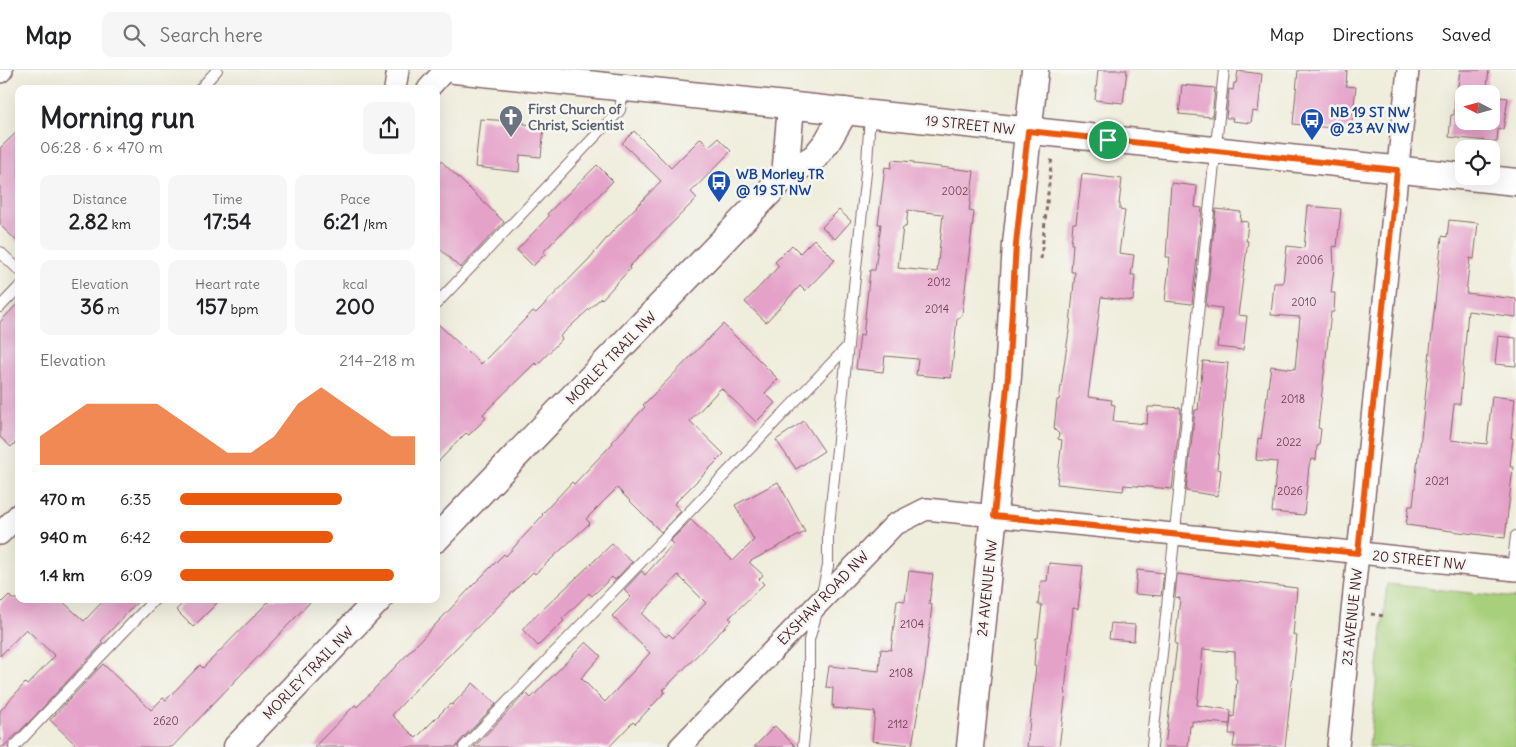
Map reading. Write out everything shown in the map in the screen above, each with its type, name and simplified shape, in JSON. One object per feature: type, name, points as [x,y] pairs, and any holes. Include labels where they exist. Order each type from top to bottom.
[{"type":"street","points":[[396,85],[398,70]]},
{"type":"street","points":[[432,85],[445,70]]},
{"type":"street","name":"19 STREET NW","points":[[455,70],[611,81],[791,106],[1516,182]]},
{"type":"street","name":"24 AVENUE NW","points":[[970,747],[1008,376],[1016,244],[1034,70]]},
{"type":"street","name":"23 AVENUE NW","points":[[1338,747],[1408,70]]},
{"type":"street","points":[[785,176],[791,106]]},
{"type":"street","name":"MORLEY TRAIL NW","points":[[440,535],[785,176],[815,157],[827,142],[858,113]]},
{"type":"street","name":"EXSHAW ROAD NW","points":[[680,747],[894,525],[926,509],[994,516]]},
{"type":"street","name":"20 STREET NW","points":[[994,516],[1514,570]]},
{"type":"street","points":[[0,534],[15,518]]},
{"type":"street","name":"MORLEY TRAIL NW","points":[[237,747],[375,603]]},
{"type":"lane","points":[[204,85],[217,70]]},
{"type":"lane","points":[[1152,747],[1224,70]]},
{"type":"lane","points":[[440,300],[620,110],[611,81]]},
{"type":"lane","points":[[803,747],[809,690],[809,640],[828,566],[828,535],[867,163],[858,113]]},
{"type":"lane","points":[[0,252],[15,266]]},
{"type":"lane","points":[[0,307],[15,291]]},
{"type":"lane","points":[[464,747],[848,346]]},
{"type":"lane","points":[[1514,570],[1516,536]]},
{"type":"lane","points":[[14,747],[151,603]]},
{"type":"path","points":[[1370,614],[1384,616]]},
{"type":"green space","points":[[1387,584],[1516,598],[1516,747],[1369,747]]},
{"type":"building","points":[[1098,70],[1127,70],[1123,103],[1095,100]]},
{"type":"building","points":[[1298,70],[1347,70],[1346,86],[1356,87],[1351,130],[1293,124]]},
{"type":"building","points":[[1460,70],[1489,70],[1487,85],[1458,85]]},
{"type":"building","points":[[1238,71],[1262,74],[1258,112],[1253,111],[1251,123],[1232,121],[1233,118],[1226,118],[1229,89],[1233,90]]},
{"type":"building","points":[[1182,85],[1215,88],[1212,117],[1179,114]]},
{"type":"building","points":[[1455,92],[1455,130],[1498,130],[1497,140],[1449,137],[1451,115],[1454,115]]},
{"type":"building","points":[[1500,97],[1508,98],[1503,130],[1500,129]]},
{"type":"building","name":"First Church of Christ, Scientist","points":[[480,119],[524,122],[524,124],[544,126],[541,157],[520,155],[519,172],[475,167]]},
{"type":"building","points":[[634,131],[671,168],[701,138],[709,146],[718,138],[731,151],[691,192],[697,198],[629,267],[630,269],[602,299],[560,336],[562,339],[537,365],[535,363],[483,414],[486,418],[469,435],[466,433],[440,460],[440,326],[481,364],[533,311],[536,313],[661,181],[622,143]]},
{"type":"building","points":[[15,134],[15,239],[0,225],[0,148]]},
{"type":"building","points":[[440,160],[504,222],[460,268],[440,249]]},
{"type":"building","points":[[892,160],[974,171],[969,211],[974,212],[962,315],[957,319],[951,378],[916,375],[918,359],[885,356],[883,372],[856,369],[860,335],[863,336],[870,270],[875,270],[881,224],[878,224],[885,167],[891,168]],"holes":[[[908,210],[943,214],[937,272],[898,268],[903,227],[906,227]]]},
{"type":"building","points":[[597,165],[613,181],[543,252],[545,254],[533,266],[517,250],[549,216],[547,214]]},
{"type":"building","points":[[1082,174],[1122,179],[1119,204],[1120,210],[1125,211],[1119,253],[1134,255],[1131,275],[1135,275],[1133,301],[1101,297],[1088,397],[1112,400],[1111,404],[1115,405],[1113,421],[1147,424],[1148,407],[1181,408],[1172,489],[1124,485],[1123,491],[1057,484],[1062,440],[1058,439],[1059,434],[1054,429],[1070,324],[1075,272],[1071,272],[1073,244],[1071,244],[1073,223],[1076,223]]},
{"type":"building","points":[[1171,183],[1197,186],[1195,207],[1202,208],[1192,304],[1165,301],[1170,257],[1166,257]]},
{"type":"building","points":[[1308,206],[1341,209],[1337,247],[1333,246],[1334,268],[1331,293],[1335,293],[1334,312],[1331,312],[1318,428],[1321,429],[1319,446],[1317,446],[1316,460],[1311,459],[1309,466],[1304,515],[1272,512],[1277,462],[1256,460],[1258,438],[1261,439],[1271,366],[1295,369],[1300,317],[1271,315],[1274,283],[1283,283],[1287,246],[1304,248]]},
{"type":"building","points":[[1216,209],[1241,212],[1240,221],[1248,222],[1246,241],[1248,241],[1238,315],[1247,316],[1243,350],[1217,347],[1222,308],[1206,306]]},
{"type":"building","points":[[839,210],[851,221],[835,239],[822,227]]},
{"type":"building","points":[[1449,220],[1478,223],[1474,259],[1470,258],[1466,293],[1516,299],[1516,317],[1468,311],[1460,404],[1454,404],[1450,440],[1487,444],[1492,396],[1515,399],[1510,467],[1513,467],[1505,538],[1406,525],[1409,506],[1413,506],[1442,236],[1447,237]]},
{"type":"building","points":[[814,239],[835,260],[805,291],[800,286],[766,322],[745,302],[779,266],[775,262],[792,245],[800,253]]},
{"type":"building","points":[[15,306],[15,443],[11,447],[0,437],[0,322]]},
{"type":"building","points":[[723,324],[778,379],[765,393],[775,403],[756,422],[721,388],[690,421],[724,454],[674,504],[681,511],[661,532],[617,488],[586,519],[590,523],[535,574],[533,572],[429,675],[392,715],[416,738],[473,683],[496,704],[459,742],[457,747],[314,747],[355,705],[357,707],[504,554],[506,556],[572,482],[574,484],[613,443],[645,407],[643,405]]},
{"type":"building","points":[[1498,336],[1516,338],[1516,366],[1495,364]]},
{"type":"building","points":[[1203,361],[1228,363],[1217,469],[1221,470],[1218,496],[1186,491],[1195,410],[1198,410]]},
{"type":"building","points":[[804,421],[824,451],[796,469],[776,440]]},
{"type":"building","points":[[778,482],[805,532],[749,562],[763,575],[759,579],[764,584],[729,618],[732,620],[663,690],[665,692],[635,724],[633,722],[609,747],[474,747],[526,693],[531,698],[586,642],[601,656],[581,678],[605,702],[650,653],[612,616],[631,597],[624,590],[642,571],[645,575],[673,544],[670,541],[691,520],[733,561],[754,540],[735,505]],"holes":[[[678,575],[706,603],[673,638],[669,634],[666,637],[642,614]]]},
{"type":"building","points":[[612,544],[632,562],[615,580],[612,577],[592,596],[589,593],[538,646],[522,629]]},
{"type":"building","points":[[1049,563],[1083,566],[1078,609],[1073,608],[1059,747],[1027,747],[1036,667],[1034,666],[1036,638],[1038,638],[1042,605],[1038,605],[1041,581],[1047,581]]},
{"type":"building","points":[[1137,570],[1164,573],[1161,596],[1135,594]]},
{"type":"building","points":[[909,571],[933,574],[929,604],[932,604],[925,671],[912,745],[872,741],[875,712],[833,708],[833,688],[826,687],[829,666],[879,671],[881,649],[891,650],[897,600],[905,601]]},
{"type":"building","points":[[1177,574],[1297,588],[1293,635],[1297,636],[1285,747],[1233,747],[1235,734],[1229,734],[1231,716],[1234,717],[1237,679],[1235,679],[1235,652],[1203,649],[1197,705],[1231,710],[1230,724],[1192,721],[1188,747],[1165,747],[1177,644],[1175,644],[1180,598],[1175,597]]},
{"type":"building","points":[[9,595],[12,599],[15,599],[15,603],[64,603],[84,621],[101,603],[136,603],[101,641],[103,643],[3,747],[0,747],[0,711],[25,683],[27,685],[55,656],[26,629],[0,656],[0,604]]},
{"type":"building","points":[[183,603],[217,603],[193,627],[176,610]]},
{"type":"building","points":[[267,603],[309,603],[172,747],[78,747],[50,720],[103,664],[151,710],[163,698],[166,700],[200,665],[203,668]]},
{"type":"building","points":[[1111,623],[1135,625],[1134,641],[1109,639]]},
{"type":"building","points":[[775,726],[796,747],[754,747]]},
{"type":"place","name":"First Church of Christ, Scientist","points":[[511,138]]},
{"type":"place","name":"NB 19 ST NW @ 23 AV NW","points":[[1312,141]]},
{"type":"place","name":"WB Morley TR @ 19 ST NW","points":[[719,203]]},
{"type":"route","points":[[1028,131],[1108,140],[1397,170],[1358,553],[994,516],[1008,376],[1016,244],[1028,131]]}]
